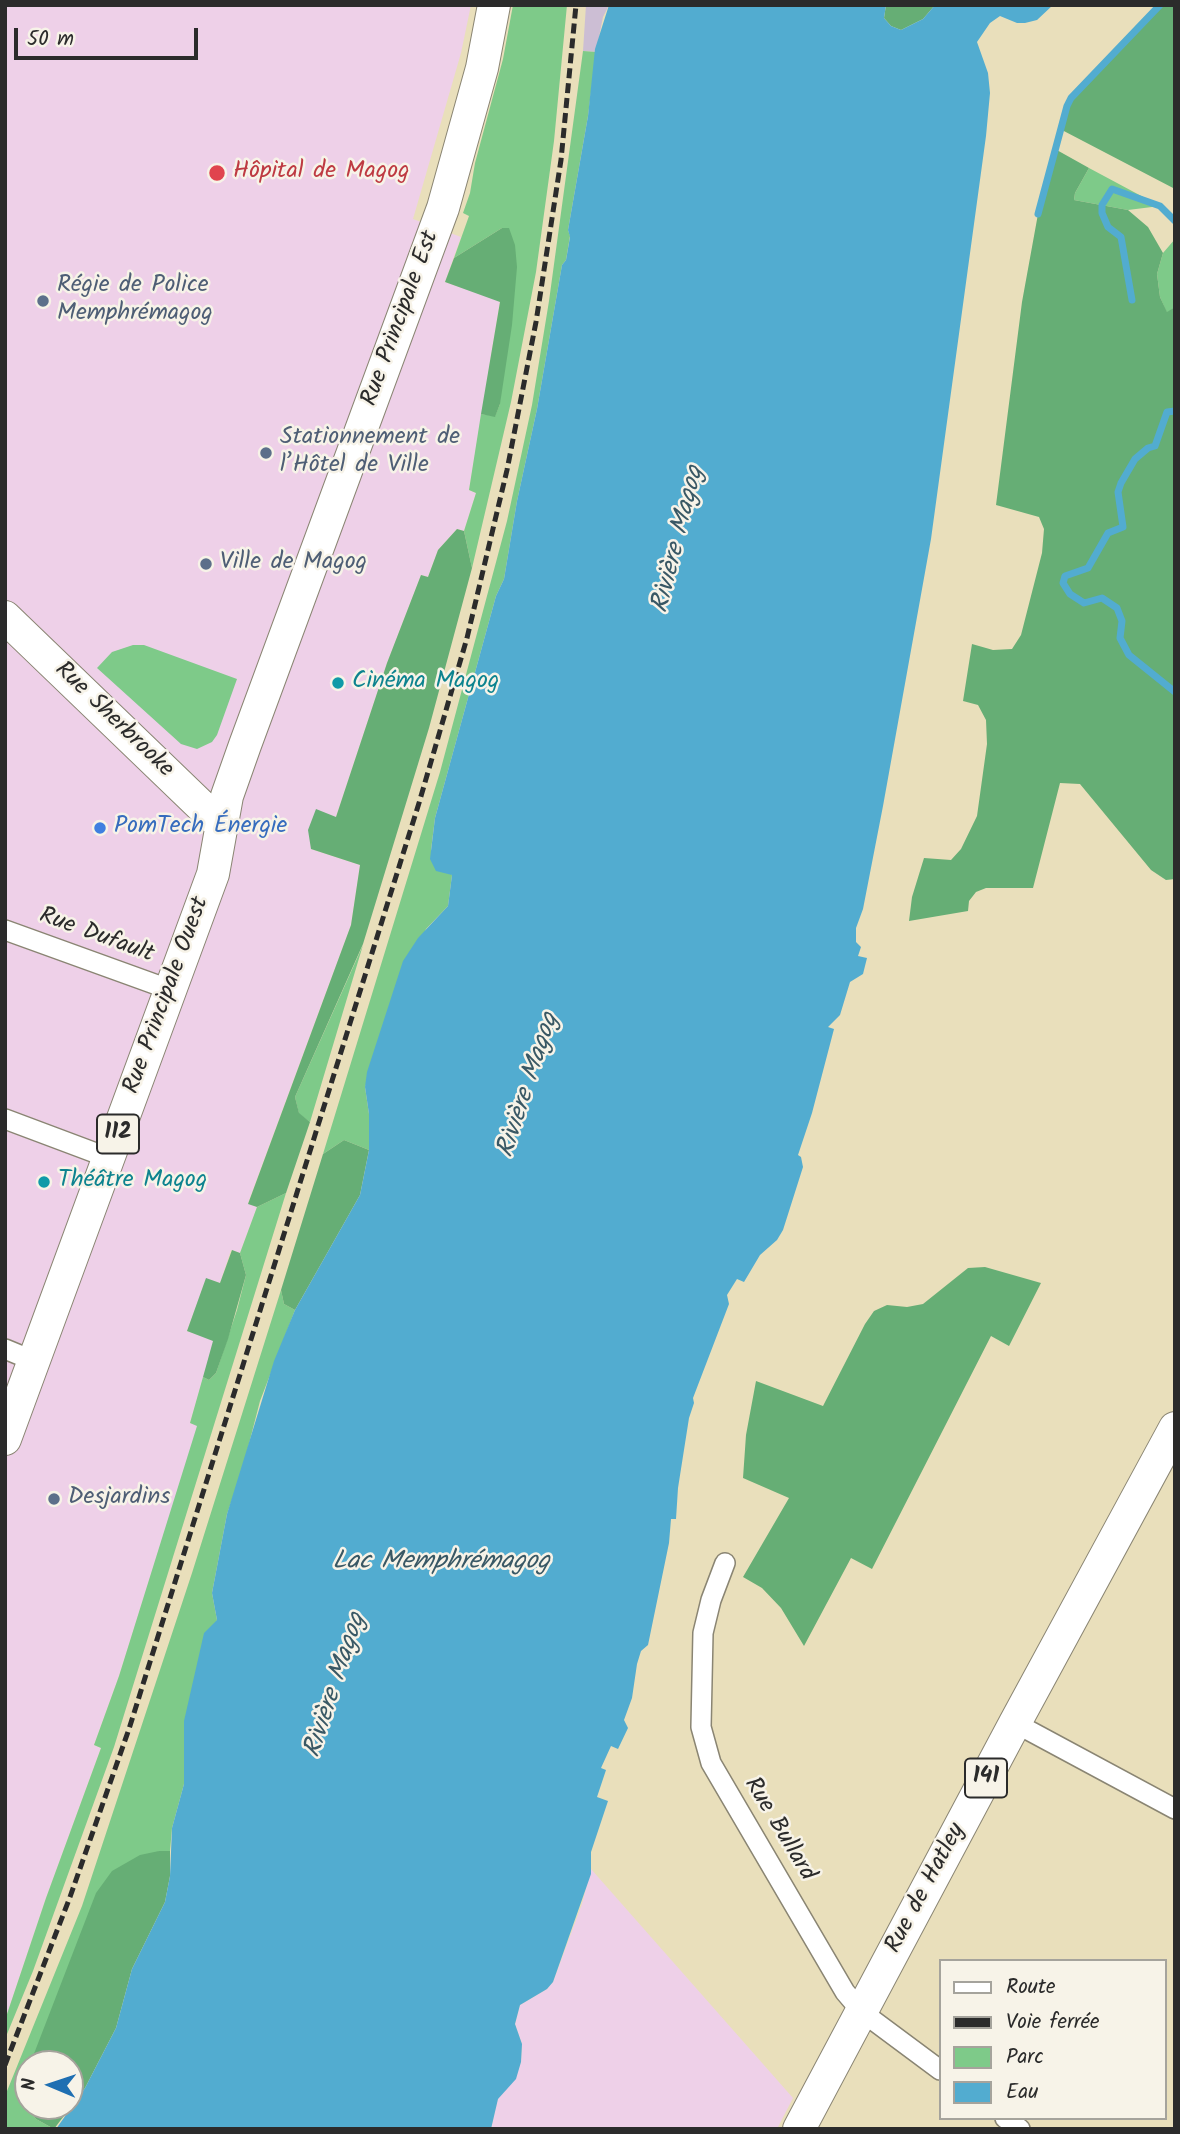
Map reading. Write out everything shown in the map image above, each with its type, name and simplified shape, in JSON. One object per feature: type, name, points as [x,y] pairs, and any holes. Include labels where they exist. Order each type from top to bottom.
[{"type":"main road","name":"Rue Principale Est","points":[[222,826],[227,796],[245,744],[443,208],[482,68],[494,5]]},
{"type":"main road","name":"Rue Sherbrooke","points":[[5,617],[222,826]]},
{"type":"main road","name":"Rue Principale Ouest","points":[[5,1439],[213,874],[222,826]]},
{"type":"main road","name":"Rue de Hatley","points":[[799,2129],[1175,1428]]},
{"type":"street","name":"Rue Dufault","points":[[5,930],[171,990]]},
{"type":"street","points":[[5,1119],[108,1158]]},
{"type":"street","points":[[5,1349],[34,1360]]},
{"type":"street","name":"Rue Bullard","points":[[725,1563],[711,1600],[703,1633],[701,1727],[706,1752],[738,1813],[845,1992],[862,2012],[939,2069]]},
{"type":"street","points":[[1015,1723],[1175,1809]]},
{"type":"shaded area","points":[[5,5],[471,5],[461,53],[413,219],[461,237],[445,282],[500,301],[469,490],[476,493],[464,531],[457,529],[438,550],[428,577],[421,575],[387,663],[336,817],[311,849],[360,865],[351,925],[248,1203],[257,1207],[240,1253],[231,1250],[220,1283],[206,1279],[187,1331],[214,1340],[190,1423],[198,1425],[119,1676],[94,1745],[101,1748],[5,2020]]},
{"type":"shaded area","points":[[586,5],[609,5],[603,17],[596,52],[583,51]]},
{"type":"shaded area","points":[[591,1869],[793,2098],[777,2129],[491,2129],[498,2098],[515,2079],[521,2062],[522,2044],[515,2024],[520,2005],[547,1989],[553,1982],[582,1904]]},
{"type":"green space","points":[[513,5],[567,5],[554,141],[536,272],[511,402],[472,568],[464,531],[476,493],[469,490],[481,414],[495,416],[500,404],[502,228],[454,258],[469,216],[463,213],[503,59]]},
{"type":"green space","points":[[886,5],[935,5],[923,19],[901,30],[891,26],[884,18]]},
{"type":"green space","points":[[1160,5],[1175,5],[1175,189],[1060,129],[1071,98]]},
{"type":"green space","points":[[583,51],[596,52],[568,230],[570,236],[566,260],[562,265],[504,579],[496,596],[435,818],[431,850],[452,875],[448,906],[426,929],[365,1087],[369,1114],[369,1150],[344,1140],[323,1154],[440,772],[507,521],[532,405],[549,301]]},
{"type":"green space","points":[[1055,149],[1089,168],[1074,200],[1128,210],[1148,227],[1163,253],[1157,274],[1160,297],[1167,312],[1175,307],[1175,879],[1166,880],[1151,870],[1080,784],[1060,783],[1033,888],[986,888],[976,892],[969,901],[968,911],[909,921],[912,897],[924,858],[951,860],[961,849],[977,816],[987,744],[986,720],[978,705],[963,701],[972,644],[993,650],[1012,649],[1021,635],[1042,553],[1044,529],[1039,517],[996,505],[1022,302],[1038,214]]},
{"type":"green space","points":[[1089,168],[1160,206],[1128,210],[1074,200]]},
{"type":"green space","points":[[502,228],[509,228],[515,245],[517,267],[512,325],[500,404],[495,417],[481,414],[500,302],[445,282],[454,258]]},
{"type":"green space","points":[[1175,239],[1175,307],[1167,313],[1160,297],[1157,274],[1163,253]]},
{"type":"green space","points":[[457,529],[464,531],[472,568],[429,728],[363,944],[295,1097],[299,1113],[310,1122],[286,1193],[257,1207],[248,1204],[351,925],[360,865],[311,849],[308,830],[316,809],[336,817],[387,663],[421,575],[428,577],[438,550]]},
{"type":"green space","points":[[133,645],[144,645],[237,679],[212,742],[197,749],[181,744],[97,668],[112,652]]},
{"type":"green space","points":[[363,945],[310,1122],[299,1114],[295,1097]]},
{"type":"green space","points":[[344,1140],[369,1150],[360,1195],[295,1310],[284,1304],[281,1290],[323,1154]]},
{"type":"green space","points":[[286,1193],[114,1747],[33,1971],[5,2039],[5,2020],[101,1748],[94,1745],[119,1676],[197,1426],[190,1423],[203,1377],[209,1380],[216,1373],[237,1310],[246,1275],[240,1253],[257,1207]]},
{"type":"green space","points":[[232,1250],[240,1253],[246,1275],[228,1339],[216,1373],[209,1380],[203,1377],[213,1341],[187,1331],[206,1278],[220,1283]]},
{"type":"green space","points":[[985,1267],[1041,1283],[1009,1346],[991,1336],[872,1569],[851,1558],[804,1646],[781,1608],[762,1588],[743,1577],[789,1498],[743,1478],[746,1435],[756,1381],[823,1406],[874,1311],[887,1305],[907,1307],[923,1304],[968,1268]]},
{"type":"green space","points":[[281,1290],[284,1304],[295,1310],[260,1401],[242,1471],[227,1514],[212,1593],[217,1620],[186,1757],[184,1784],[172,1828],[170,1851],[159,1851],[38,2050],[24,2050],[82,1906],[192,1573]]},
{"type":"green space","points":[[170,1851],[170,1876],[165,1902],[132,1969],[116,2028],[84,2089],[84,2050],[35,2050],[96,1893],[112,1871],[140,1855]]},
{"type":"green space","points":[[14,2074],[14,2120],[38,2120],[54,2129],[5,2129],[5,2096]]},
{"type":"green space","points":[[38,2120],[61,2120],[54,2129]]},
{"type":"water","name":"Lac Memphrémagog","points":[[609,5],[886,5],[884,18],[891,26],[901,30],[923,19],[935,5],[1053,5],[1037,20],[1025,23],[1017,23],[1000,16],[990,23],[977,42],[988,73],[990,93],[986,136],[931,539],[883,806],[863,909],[856,928],[856,942],[861,947],[858,956],[867,958],[863,974],[850,982],[840,1015],[828,1027],[834,1029],[798,1155],[803,1167],[783,1230],[777,1240],[760,1255],[744,1282],[737,1279],[727,1295],[729,1304],[693,1398],[678,1488],[676,1519],[671,1519],[669,1543],[648,1645],[641,1651],[632,1698],[624,1720],[628,1728],[618,1749],[611,1746],[601,1768],[606,1770],[597,1797],[608,1801],[591,1852],[591,1874],[553,1982],[547,1989],[520,2005],[515,2024],[522,2044],[521,2062],[516,2079],[498,2099],[491,2129],[56,2129],[62,2120],[84,2120],[84,2089],[116,2028],[132,1969],[165,1902],[170,1876],[172,1828],[184,1784],[184,1721],[204,1633],[217,1620],[212,1593],[227,1514],[274,1361],[295,1310],[360,1195],[369,1150],[369,1114],[365,1087],[367,1072],[403,961],[418,938],[448,906],[452,875],[436,871],[430,859],[435,818],[496,596],[504,579],[562,265],[566,260],[570,237],[568,230],[588,116],[595,49]]},
{"type":"waterway","points":[[1038,214],[1071,98],[1160,5]]},
{"type":"waterway","points":[[1132,300],[1121,237],[1108,227],[1102,213],[1102,205],[1112,189],[1160,206],[1175,221]]},
{"type":"waterway","points":[[1175,411],[1167,412],[1155,446],[1148,448],[1135,459],[1121,483],[1118,492],[1123,527],[1108,533],[1088,568],[1065,576],[1063,583],[1070,594],[1084,603],[1102,598],[1117,608],[1122,621],[1120,638],[1129,655],[1175,692]]},
{"type":"railway","points":[[5,2065],[70,1897],[129,1729],[419,803],[467,638],[507,470],[536,322],[561,160],[576,5]]},
{"type":"place","name":"Hôpital de Magog","points":[[217,173]]},
{"type":"place","name":"Régie de Police Memphrémagog","points":[[43,301]]},
{"type":"place","name":"Stationnement de l’Hôtel de Ville","points":[[266,453]]},
{"type":"place","name":"Ville de Magog","points":[[206,564]]},
{"type":"place","name":"Cinéma Magog","points":[[338,683]]},
{"type":"place","name":"PomTech Énergie","points":[[100,828]]},
{"type":"place","name":"Théâtre Magog","points":[[44,1182]]},
{"type":"place","name":"Desjardins","points":[[54,1499]]},
{"type":"water label","name":"Rivière Magog","points":[[680,540]]},
{"type":"water label","name":"Rivière Magog","points":[[530,1086]]},
{"type":"water label","name":"Rivière Magog","points":[[337,1686]]}]
